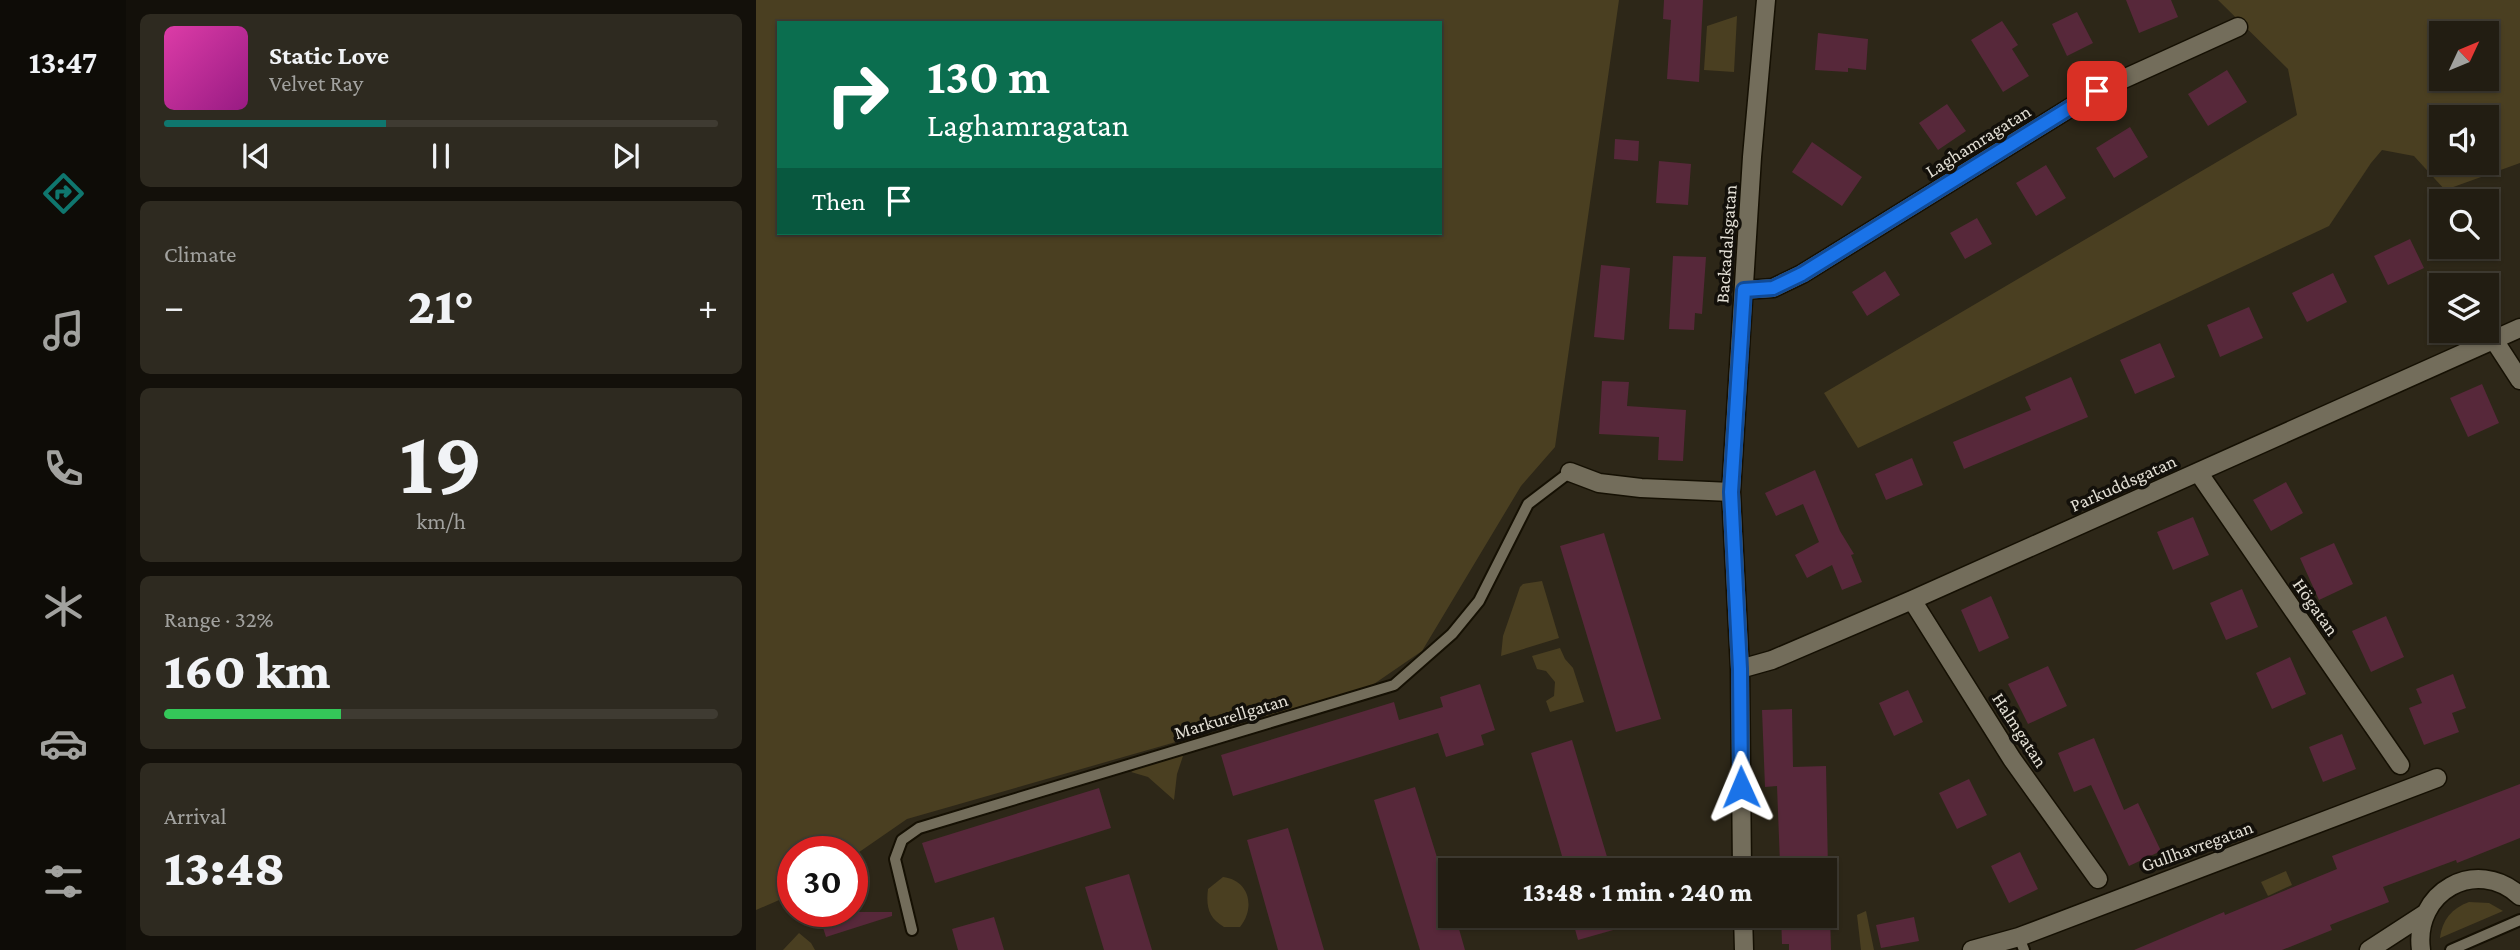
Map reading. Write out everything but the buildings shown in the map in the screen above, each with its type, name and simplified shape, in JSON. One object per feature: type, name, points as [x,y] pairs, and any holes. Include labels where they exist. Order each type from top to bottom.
[{"type":"street","name":"Backadalsgatan","points":[[1742,858],[1740,669],[1731,492],[1766,0]]},
{"type":"street","name":"Laghamragatan","points":[[1744,290],[1773,288],[1802,274],[2097,91],[2238,27]]},
{"type":"street","name":"Parkuddsgatan","points":[[2499,338],[2520,328]]},
{"type":"street","name":"Parkuddsgatan","points":[[1740,669],[1772,660],[1912,600],[2487,343]]},
{"type":"street","points":[[2496,343],[2520,380]]},
{"type":"street","points":[[1570,472],[1599,483],[1641,488],[1731,492]]},
{"type":"street","name":"Högatan","points":[[2199,472],[2400,765]]},
{"type":"street","name":"Halmgatan","points":[[1912,600],[2012,759],[2098,879]]},
{"type":"street","name":"Gullhavregatan","points":[[1972,950],[2022,943],[2437,778]]},
{"type":"street","points":[[2421,950],[2420,932],[2426,913],[2437,897],[2453,885],[2473,879],[2502,883],[2520,878]]},
{"type":"street","points":[[2502,883],[2520,896]]},
{"type":"street","points":[[2369,950],[2426,913]]},
{"type":"street","points":[[1743,928],[1744,950]]},
{"type":"lane","name":"Markurellgatan","points":[[912,930],[895,859],[902,840],[919,828],[1394,685],[1452,634],[1479,601],[1528,504],[1570,472]]},
{"type":"lane","points":[[2451,950],[2520,920]]},
{"type":"shaded area","points":[[756,0],[1619,0],[1555,447],[1521,486],[1422,651],[1371,686],[907,819],[868,846],[868,836],[777,836],[777,901],[756,910]]},
{"type":"shaded area","points":[[2218,0],[2520,0],[2520,163],[2499,171],[2499,105],[2429,105],[2429,172],[2414,156],[2382,150],[2329,226],[1858,448],[1824,393],[2297,115],[2288,69]]},
{"type":"shaded area","points":[[1737,16],[1734,72],[1704,70],[1707,26]]},
{"type":"shaded area","points":[[2431,175],[2487,175],[2448,189],[2444,189]]},
{"type":"shaded area","points":[[1542,581],[1559,638],[1501,656],[1503,636],[1520,587],[1523,584]]},
{"type":"shaded area","points":[[1560,648],[1573,668],[1584,702],[1550,712],[1546,701],[1554,696],[1555,682],[1546,671],[1537,669],[1532,656]]},
{"type":"shaded area","points":[[1183,756],[1177,774],[1174,800],[1148,777],[1131,772],[1143,765]]},
{"type":"shaded area","points":[[2286,871],[2292,885],[2268,896],[2261,882]]},
{"type":"shaded area","points":[[1223,877],[1239,883],[1247,896],[1248,911],[1240,927],[1224,927],[1214,920],[1209,911],[1208,889]]},
{"type":"shaded area","points":[[2469,902],[2489,903],[2503,911],[2440,938],[2449,916]]},
{"type":"shaded area","points":[[1866,911],[1874,950],[1861,950],[1857,915]]},
{"type":"shaded area","points":[[799,933],[815,950],[783,950]]},
{"type":"route","points":[[1741,787],[1740,669],[1731,492],[1744,290],[1773,288],[1802,274],[2097,91]]}]
